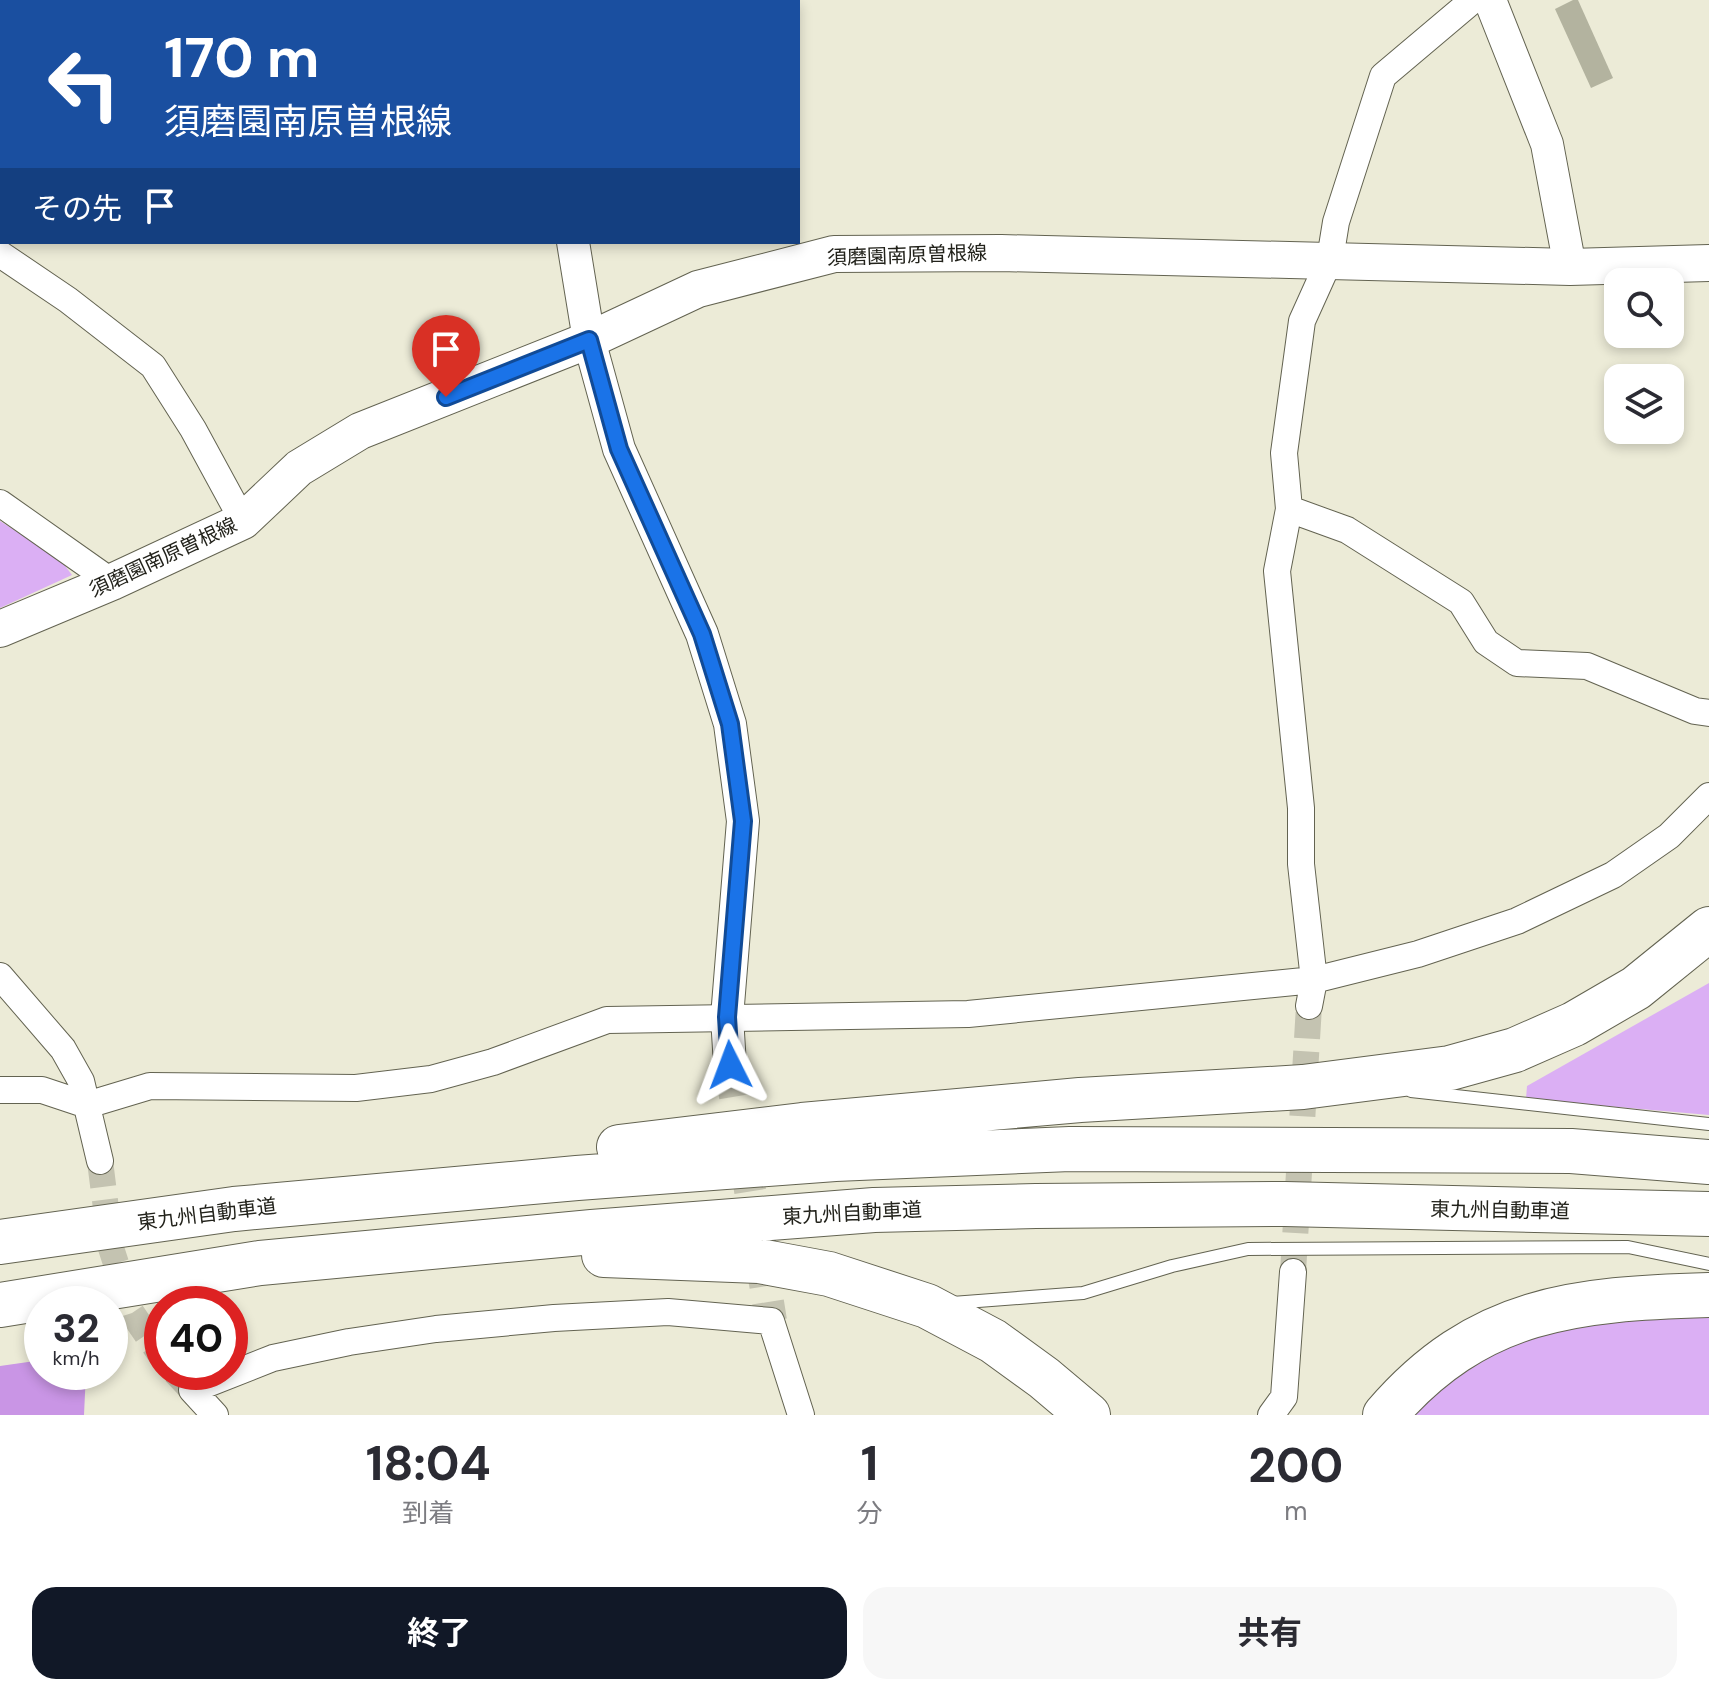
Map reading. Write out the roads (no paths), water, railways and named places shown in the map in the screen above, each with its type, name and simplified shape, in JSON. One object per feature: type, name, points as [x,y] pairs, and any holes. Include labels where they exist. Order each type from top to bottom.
[{"type":"highway","points":[[234,1209],[580,1152],[802,1125],[1080,1100],[1303,1087],[1450,1068],[1515,1050],[1574,1024],[1636,988],[1709,929]]},
{"type":"highway","name":"東九州自動車道","points":[[0,1242],[234,1209],[561,1179],[835,1159],[1070,1149],[1571,1151],[1709,1162]]},
{"type":"highway","name":"東九州自動車道","points":[[12,1303],[260,1263],[874,1210],[1285,1204],[1709,1214]]},
{"type":"highway","points":[[12,1303],[170,1296],[275,1282],[584,1254],[759,1261],[829,1274],[927,1306],[993,1341],[1088,1415]]},
{"type":"highway","points":[[1385,1415],[1407,1389],[1447,1356],[1492,1330],[1545,1310],[1615,1299],[1709,1295]]},
{"type":"main road","name":"須磨園南原曽根線","points":[[0,629],[112,582],[243,521],[299,468],[360,431],[589,340],[698,289],[834,254],[1001,253],[1570,267],[1709,263]]},
{"type":"street","points":[[1309,1006],[1314,980],[1301,864],[1301,808],[1277,571],[1289,509],[1284,453],[1302,321],[1330,259],[1336,222],[1383,76],[1473,0]]},
{"type":"street","points":[[1490,0],[1547,144],[1570,267]]},
{"type":"street","points":[[573,244],[589,340],[619,449],[702,634],[730,724],[743,821],[727,1017],[730,1065]]},
{"type":"street","points":[[0,254],[68,300],[153,366],[193,429],[243,521]]},
{"type":"street","points":[[0,503],[112,582]]},
{"type":"street","points":[[1289,509],[1347,530],[1461,602],[1486,642],[1517,663],[1587,666],[1695,711],[1709,713]]},
{"type":"street","points":[[0,1090],[42,1090],[87,1105],[150,1086],[356,1088],[431,1079],[493,1062],[607,1020],[968,1014],[1314,980],[1418,954],[1517,921],[1613,875],[1669,836],[1709,796]]},
{"type":"street","points":[[0,976],[63,1049],[81,1081],[100,1161]]},
{"type":"street","points":[[1271,1415],[1284,1397],[1293,1272]]},
{"type":"street","points":[[215,1415],[192,1390],[273,1358],[349,1342],[436,1329],[668,1312],[771,1321],[801,1415]]},
{"type":"lane","points":[[1333,1083],[1709,1124]]},
{"type":"lane","points":[[927,1306],[1083,1293],[1172,1266],[1248,1249],[1628,1247],[1709,1264]]},
{"type":"tunnel","points":[[1293,1272],[1309,1006]]},
{"type":"tunnel","points":[[730,1065],[771,1321]]},
{"type":"tunnel","points":[[100,1161],[111,1248],[132,1313],[144,1331]]}]
